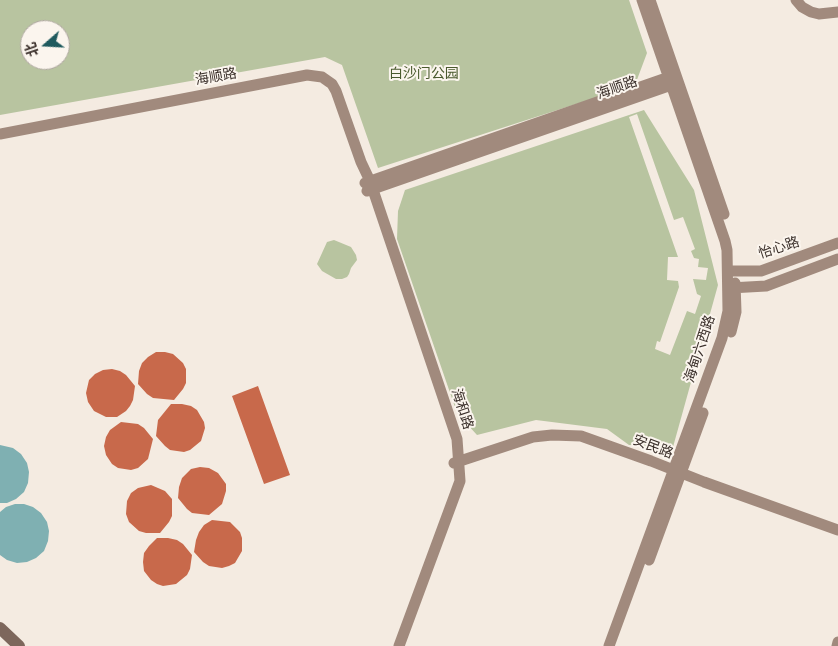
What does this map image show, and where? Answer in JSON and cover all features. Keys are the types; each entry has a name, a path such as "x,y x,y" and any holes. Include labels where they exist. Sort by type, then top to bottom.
{"main road":[{"path":"0,628 19,646"},
{"path":"0,634 13,646"}],"street":[{"name":"海甸六西路","path":"618,646 723,334 732,288 731,271 735,250 642,0"},
{"name":"海甸六西路","path":"650,0 673,80"},
{"path":"796,0 802,7 811,12 819,14 838,12"},
{"path":"801,0 805,4 820,10 838,8"},
{"name":"海顺路","path":"0,136 297,77 318,76 329,80 334,87 368,186 673,80"},
{"name":"海和路","path":"368,186 457,439 456,480 396,646"},
{"name":"怡心路","path":"731,271 761,270 838,243"},
{"path":"732,288 766,286 838,259"},
{"name":"安民路","path":"456,465 533,437 573,435 651,460 677,474 838,532"},
{"name":"海和路","path":"400,646 460,481 456,465"},
{"name":"海甸六西路","path":"609,646 677,474"}],"green space":[{"name":"白沙门公园","path":"0,0 629,0 647,53 635,85 378,168 342,65 325,57 0,115"},
{"path":"644,110 694,190 718,285 673,447 629,445 607,429 536,420 477,435 457,413 397,239 398,211 405,190","holes":["637,114 674,220 683,217 695,249 691,251 694,258 699,259 698,267 708,268 706,280 693,279 697,294 701,296 695,314 687,311 670,355 655,349 657,341 660,342 679,287 678,281 667,280 668,257 678,257 629,117"]},
{"path":"334,240 351,247 356,255 357,260 349,274 342,279 336,279 322,271 317,264 327,242"}],"water":[{"path":"0,445 13,448 21,454 27,463 29,472 28,483 24,492 16,499 7,503 0,503"},
{"path":"15,504 33,507 41,513 47,522 49,531 44,551 36,558 27,562 17,563 7,560 0,555 0,512 6,507"}],"building":[{"path":"156,352 173,354 183,363 186,369 186,383 174,400 153,398 138,384 142,363"},
{"path":"112,369 126,375 135,386 133,400 126,411 117,417 106,417 94,411 88,402 86,393 89,380 95,374 103,370"},
{"path":"258,386 290,475 264,484 232,396"},
{"path":"171,404 191,406 197,410 204,422 205,428 201,441 190,450 184,452 170,450 156,436 158,420"},
{"path":"121,422 138,424 153,439 148,459 138,468 131,470 118,468 112,464 106,455 104,446 106,437 110,430"},
{"path":"209,468 218,473 226,484 222,504 209,515 192,513 178,498 182,478 191,469"},
{"path":"151,485 165,491 172,499 172,516 160,533 139,531 129,522 126,514 127,501 131,493 138,488"},
{"path":"212,520 230,522 240,532 242,551 235,563 229,566 222,568 209,566 194,552 199,532 204,525"},
{"path":"157,538 177,540 192,555 187,575 176,584 163,586 157,584 144,571 144,553"}]}
